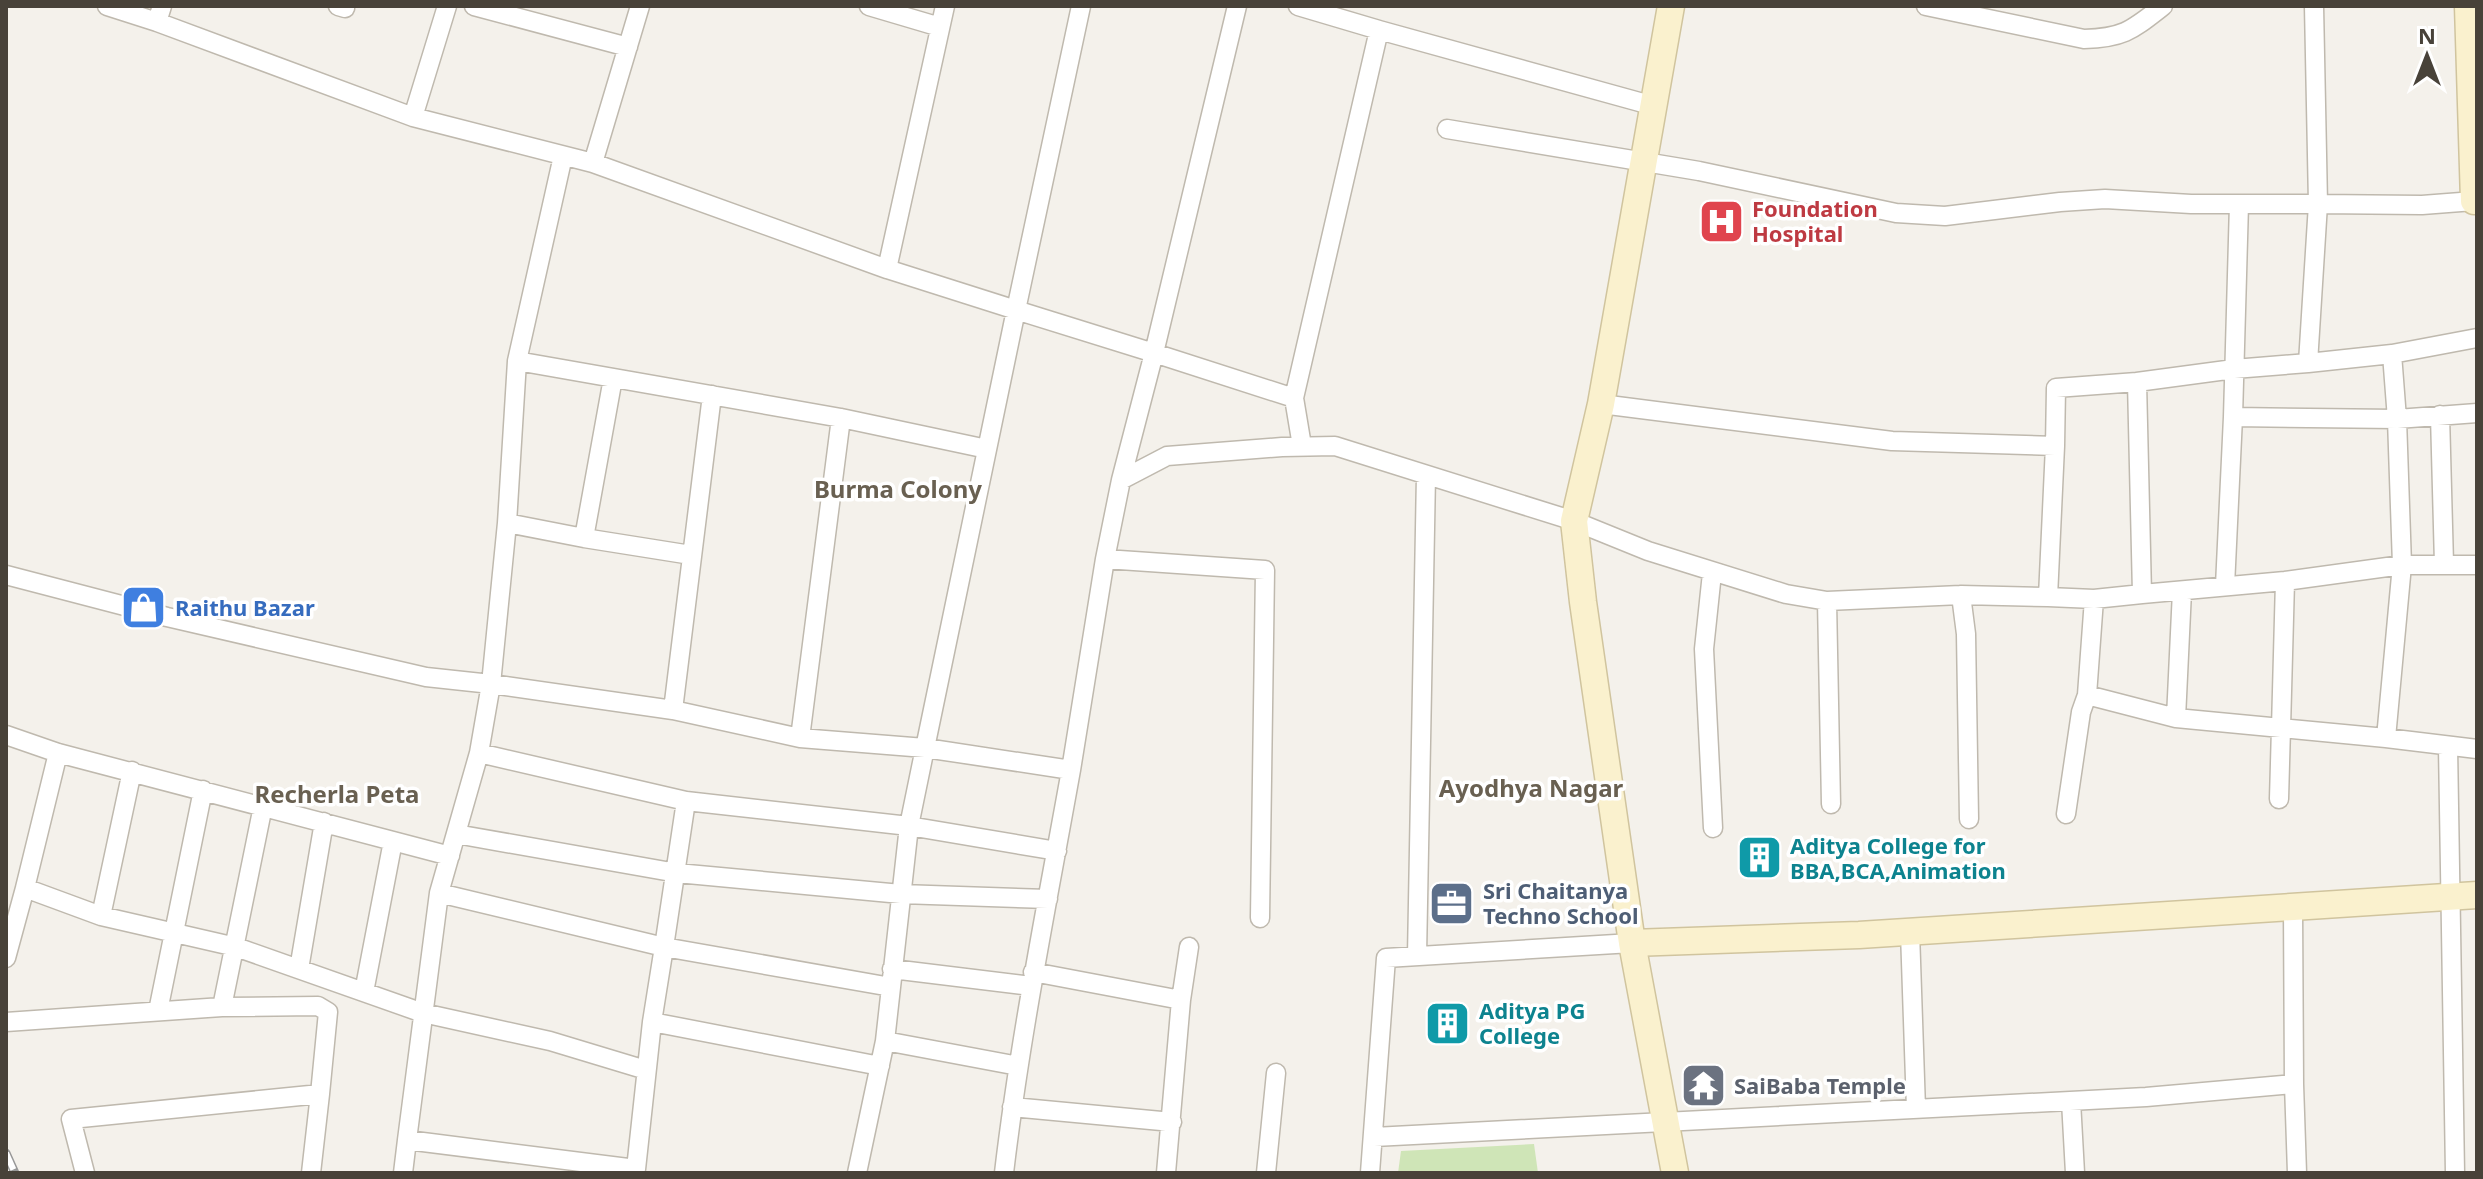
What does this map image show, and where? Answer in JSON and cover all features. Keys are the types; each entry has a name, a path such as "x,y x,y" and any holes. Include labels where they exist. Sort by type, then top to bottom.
{"street":[{"path":"107,6 160,14 413,117 593,163 887,269 1294,398"},
{"path":"413,117 447,6"},
{"path":"474,6 628,47"},
{"path":"593,163 640,6"},
{"path":"869,6 940,27"},
{"path":"887,269 945,6"},
{"path":"857,1173 885,1041 909,826 1081,6"},
{"path":"1004,1173 1032,979 1057,851 1105,559 1121,480 1237,6"},
{"path":"1298,6 1654,106"},
{"path":"1671,6 1601,404 1574,521 1632,943 1675,1173"},
{"path":"1926,6 2084,39 2110,38 2133,30 2163,6"},
{"path":"2308,363 2318,204 2314,6"},
{"path":"1447,129 1643,161 1896,213 1945,216 2105,199 2239,204 2422,205 2476,201 2468,6"},
{"path":"1302,446 1294,398 1379,30"},
{"path":"403,1173 439,893 479,753 491,684 507,523 517,361 563,156"},
{"path":"2225,586 2239,204"},
{"path":"2048,597 2056,388 2392,354 2477,338"},
{"path":"2386,738 2402,565 2392,354"},
{"path":"517,361 841,418 987,449"},
{"path":"584,538 613,378"},
{"path":"2137,382 2142,594"},
{"path":"673,710 712,395"},
{"path":"1601,404 1892,441 2055,446"},
{"path":"2233,417 2397,419 2477,413"},
{"path":"2440,415 2444,564"},
{"path":"800,738 841,418"},
{"path":"1121,480 1167,456 1335,446 1574,521 1712,573 1786,594 1827,601 1961,595 2094,599 2285,581 2402,565 2477,565"},
{"path":"1417,956 1426,475"},
{"path":"507,523 691,555"},
{"path":"1105,559 1265,570 1260,918"},
{"path":"1712,573 1704,649 1713,828"},
{"path":"6,575 167,617 426,677 673,710 800,738 925,748 1071,770"},
{"path":"2279,799 2285,581"},
{"path":"2176,718 2182,591"},
{"path":"1961,595 1968,681 1969,819"},
{"path":"2066,814 2081,712 2087,695 2094,599"},
{"path":"1827,601 1831,804"},
{"path":"2087,695 2176,718 2477,749"},
{"path":"6,735 58,753 450,856"},
{"path":"2448,746 2464,896 2455,1173"},
{"path":"6,958 58,753"},
{"path":"479,753 686,801 909,826 1057,851"},
{"path":"101,916 132,771"},
{"path":"158,1011 203,790"},
{"path":"636,1171 652,1022 686,801"},
{"path":"222,1007 263,806"},
{"path":"299,969 324,822"},
{"path":"456,834 677,873 901,894 1048,899"},
{"path":"364,992 393,841"},
{"path":"25,888 101,916 236,947 423,1013 550,1041 646,1070"},
{"path":"439,893 664,947 891,978 1032,979 1181,1000"},
{"path":"1370,1173 1386,958 1632,943 1910,932 2464,896"},
{"path":"2293,908 2297,1173"},
{"path":"1910,932 1916,1109"},
{"path":"1166,1173 1181,1000 1189,947"},
{"path":"6,1022 222,1007 318,1006 328,1012 311,1173"},
{"path":"652,1022 880,1066"},
{"path":"885,1041 1018,1066"},
{"path":"1266,1173 1276,1073"},
{"path":"1374,1137 2071,1101 2294,1084"},
{"path":"85,1173 71,1119 320,1094"},
{"path":"2071,1101 2075,1173"},
{"path":"1012,1107 1172,1122"},
{"path":"407,1140 564,1167 656,1173"}],"green space":[{"path":"1534,1144 1538,1173 1398,1173 1401,1151"}],"railway":[{"path":"6,1153 15,1173"}],"place":[{"name":"Foundation Hospital","path":"1721,221"},
{"name":"Raithu Bazar","path":"144,607"},
{"name":"Aditya College for BBA,BCA,Animation","path":"1759,858"},
{"name":"Sri Chaitanya Techno School","path":"1452,903"},
{"name":"Aditya PG College","path":"1448,1023"},
{"name":"SaiBaba Temple","path":"1703,1085"}],"district":[{"name":"Burma Colony","path":"898,488"},
{"name":"Ayodhya Nagar","path":"1531,787"},
{"name":"Recherla Peta","path":"337,793"}]}
